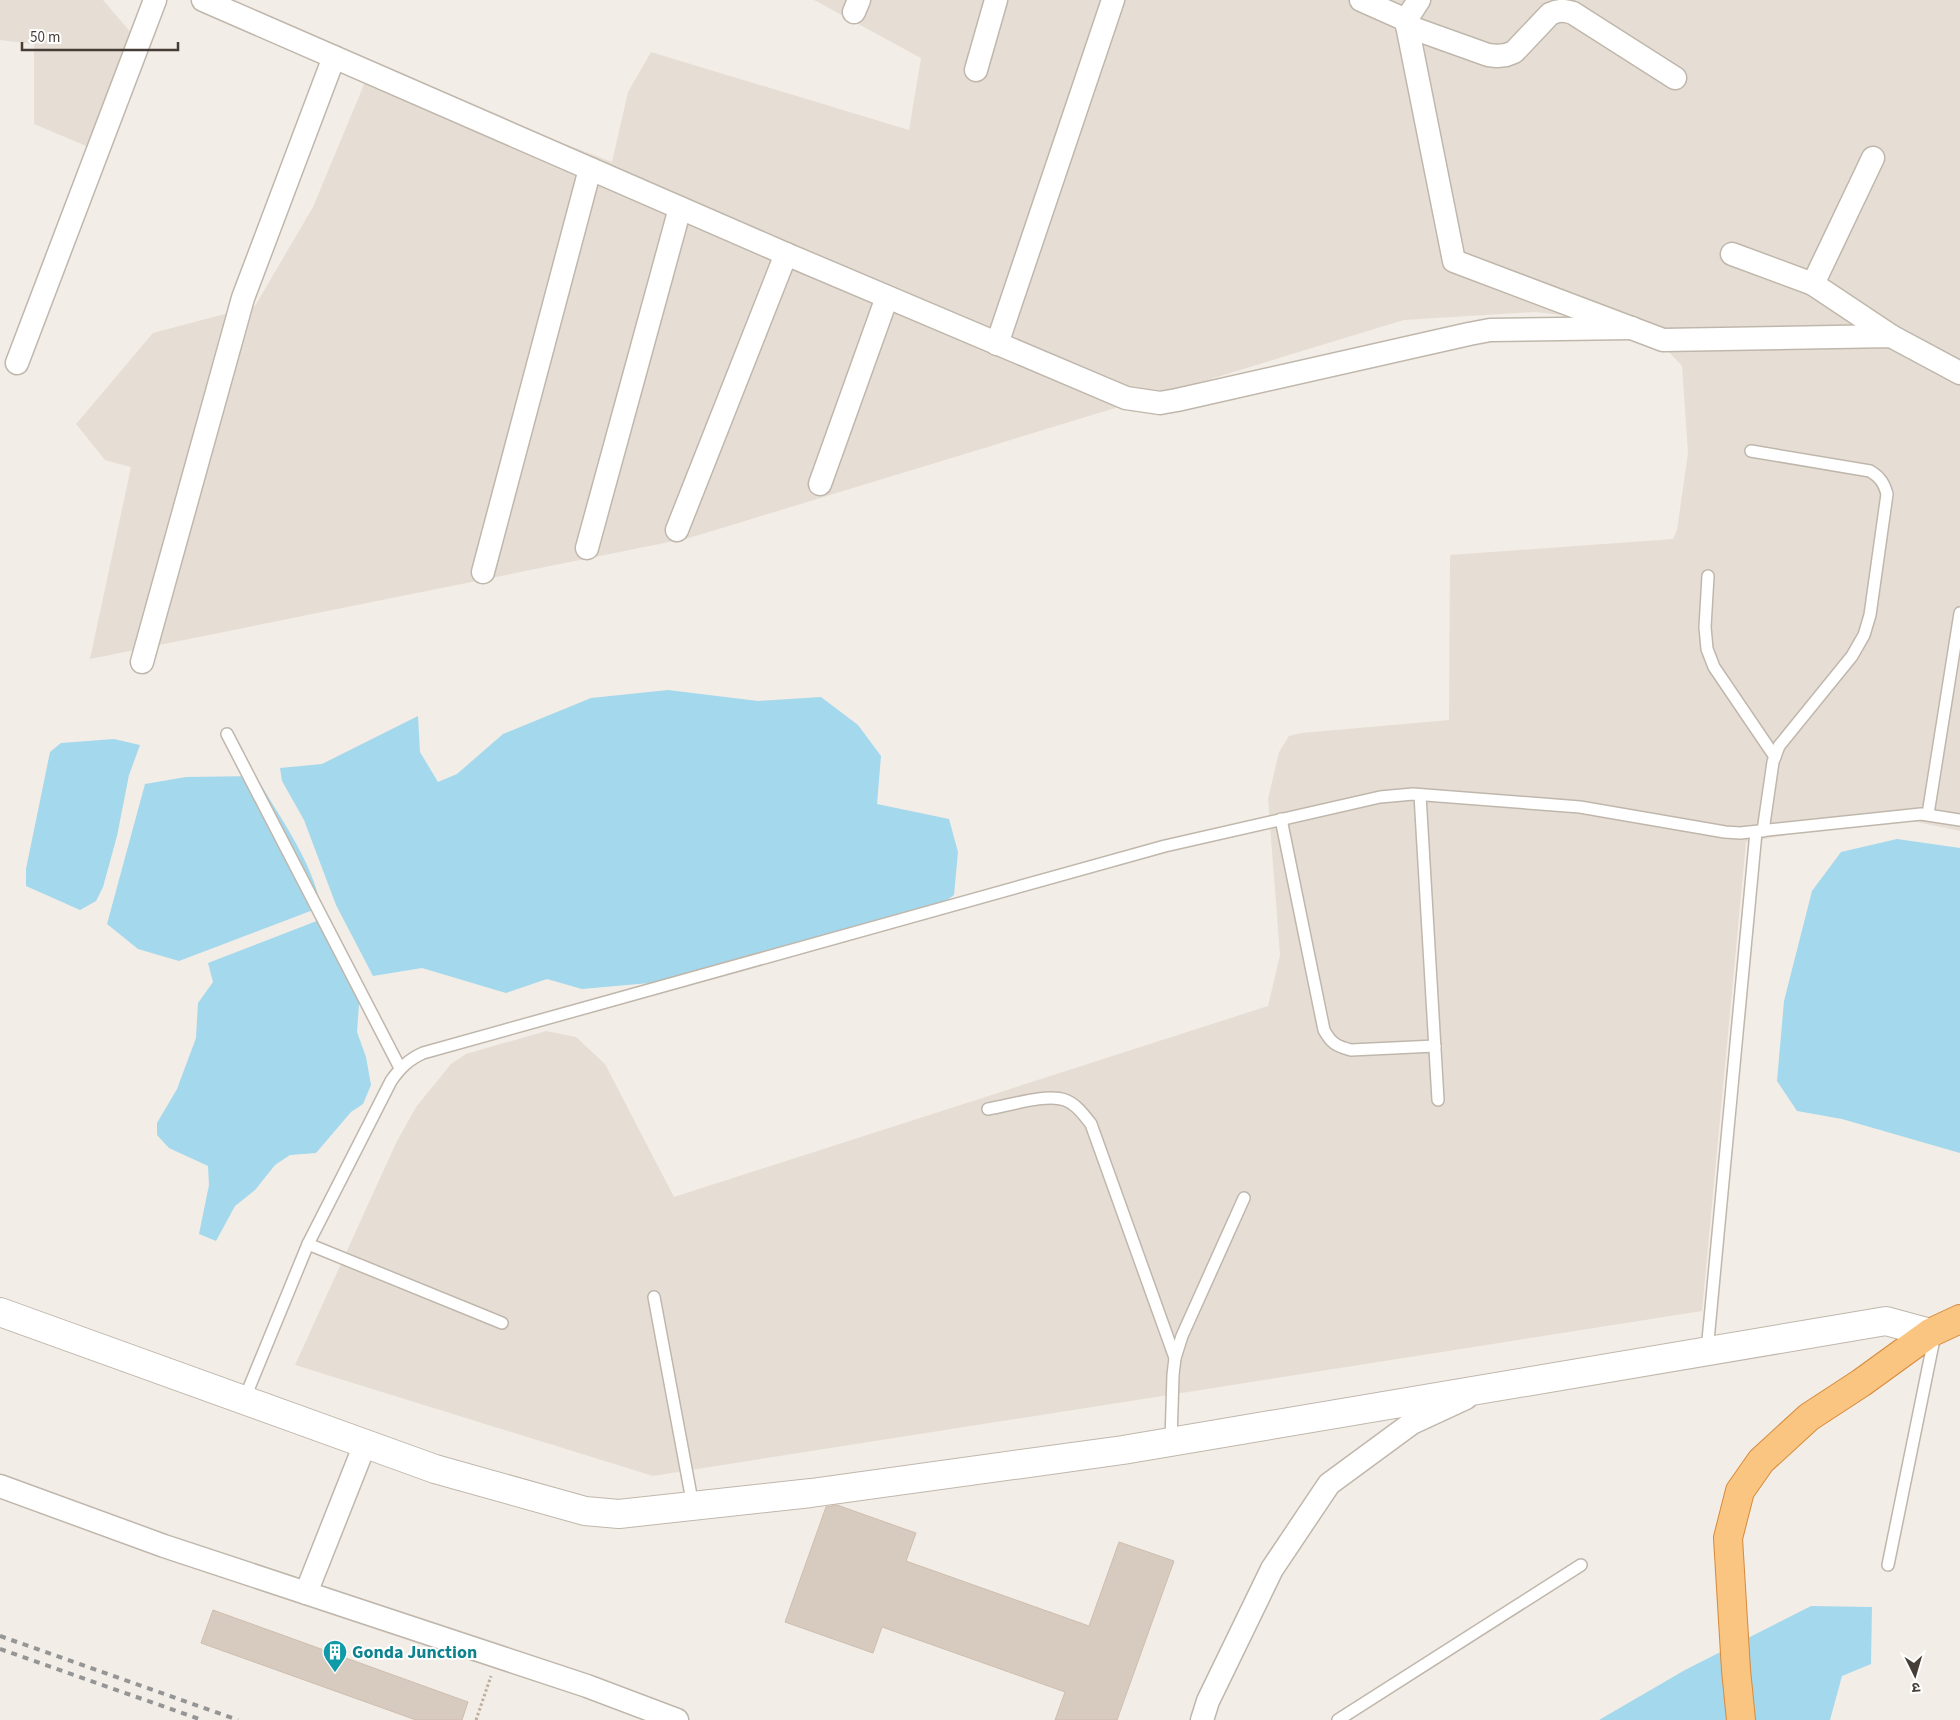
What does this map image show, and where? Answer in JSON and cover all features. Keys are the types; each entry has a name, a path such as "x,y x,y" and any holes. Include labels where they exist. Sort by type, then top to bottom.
{"highway":[{"path":"1741,1720 1728,1538 1740,1491 1761,1461 1809,1417 1942,1328"}],"street":[{"path":"17,363 155,0"},
{"path":"203,0 786,254 1126,398 1160,403 1490,330 1632,328"},
{"path":"976,70 996,0"},
{"path":"998,344 1113,0"},
{"path":"1361,0 1407,23 1488,55 1506,55 1514,52 1550,14 1557,10 1565,10 1573,13 1675,78"},
{"path":"1419,0 1407,23 1454,262 1663,340 1891,336"},
{"path":"142,662 243,298 334,57"},
{"path":"1813,284 1873,158"},
{"path":"483,572 590,169"},
{"path":"587,548 680,208"},
{"path":"677,530 786,254"},
{"path":"1732,254 1813,284 1891,336 1960,373"},
{"path":"820,484 887,297"},
{"path":"0,1312 435,1469 585,1511 619,1514 820,1491 1123,1450 1886,1321 1942,1328"},
{"path":"1202,1720 1208,1701 1272,1569 1329,1484 1412,1423 1490,1387"},
{"path":"306,1593 365,1444"},
{"path":"0,1486 164,1546 587,1686 677,1720"}],"lane":[{"path":"1708,1351 1760,832 1775,757 1779,746 1852,656 1864,635 1870,615 1887,494 1879,476 1870,471 1751,450"},
{"path":"1708,576 1705,627 1707,649 1714,667 1775,757"},
{"path":"1928,814 1958,648 1960,613"},
{"path":"227,734 400,1068"},
{"path":"244,1400 308,1244 391,1081 400,1068 410,1059 423,1053 1165,846 1397,794 1580,807 1725,832 1760,832 1928,814 1960,820"},
{"path":"1420,795 1438,1100"},
{"path":"1281,819 1324,1030 1329,1039 1337,1046 1351,1050 1435,1046"},
{"path":"988,1109 1046,1098 1065,1100 1080,1110 1091,1124 1175,1358"},
{"path":"1171,1441 1172,1375 1175,1358 1182,1336 1244,1198"},
{"path":"308,1244 502,1323"},
{"path":"654,1297 693,1506"},
{"path":"1888,1565 1942,1328"},
{"path":"1338,1720 1581,1565"}],"path":[{"path":"476,1720 498,1657"}],"shaded area":[{"path":"0,0 103,0 144,48 105,154 34,124 34,44 0,40"},
{"path":"814,0 1960,0 1960,831 1893,817 1746,842 1702,1311 653,1476 295,1365 396,1143 416,1107 451,1064 466,1054 546,1031 576,1037 605,1064 674,1197 1268,1006 1280,955 1268,799 1279,752 1289,736 1301,733 1449,720 1450,555 1673,539 1677,530 1688,453 1682,366 1651,333 1614,321 1535,312 1404,320 689,538 90,659 131,467 105,460 76,424 153,333 255,306 313,207 370,70 612,162 628,92 651,52 909,130 921,58"}],"water":[{"path":"668,690 758,701 821,697 858,725 881,756 877,804 949,819 958,852 954,895 928,914 781,951 726,962 661,982 582,989 547,979 506,993 422,968 373,976 336,905 304,820 282,781 280,768 322,764 418,716 420,752 438,782 457,774 503,734 591,698"},
{"path":"114,739 140,745 129,775 117,836 103,887 96,901 80,910 26,886 26,869 50,752 61,743"},
{"path":"256,776 303,856 317,890 321,907 179,961 138,949 107,924 145,784 186,777"},
{"path":"1897,839 1960,848 1960,1153 1842,1119 1797,1111 1777,1081 1784,1001 1812,891 1841,852"},
{"path":"327,917 339,945 362,982 363,993 359,1004 357,1032 366,1057 371,1085 363,1104 351,1112 316,1153 290,1155 275,1165 255,1190 235,1206 216,1241 199,1234 209,1185 208,1166 169,1148 157,1135 157,1123 177,1089 196,1038 198,1003 213,982 208,963"},
{"path":"1811,1606 1872,1607 1871,1664 1842,1676 1830,1720 1599,1720 1685,1670"}],"building":[{"path":"837,1505 916,1533 906,1561 1089,1626 1119,1542 1174,1561 1117,1720 1055,1720 1065,1692 882,1627 873,1653 785,1622 826,1507"},
{"name":"Gonda Junction","path":"213,1610 468,1702 462,1720 416,1720 201,1643"}],"railway":[{"path":"0,1636 238,1720"},
{"path":"0,1649 202,1720"}],"place":[{"name":"Gonda Junction","path":"335,1673"}]}
